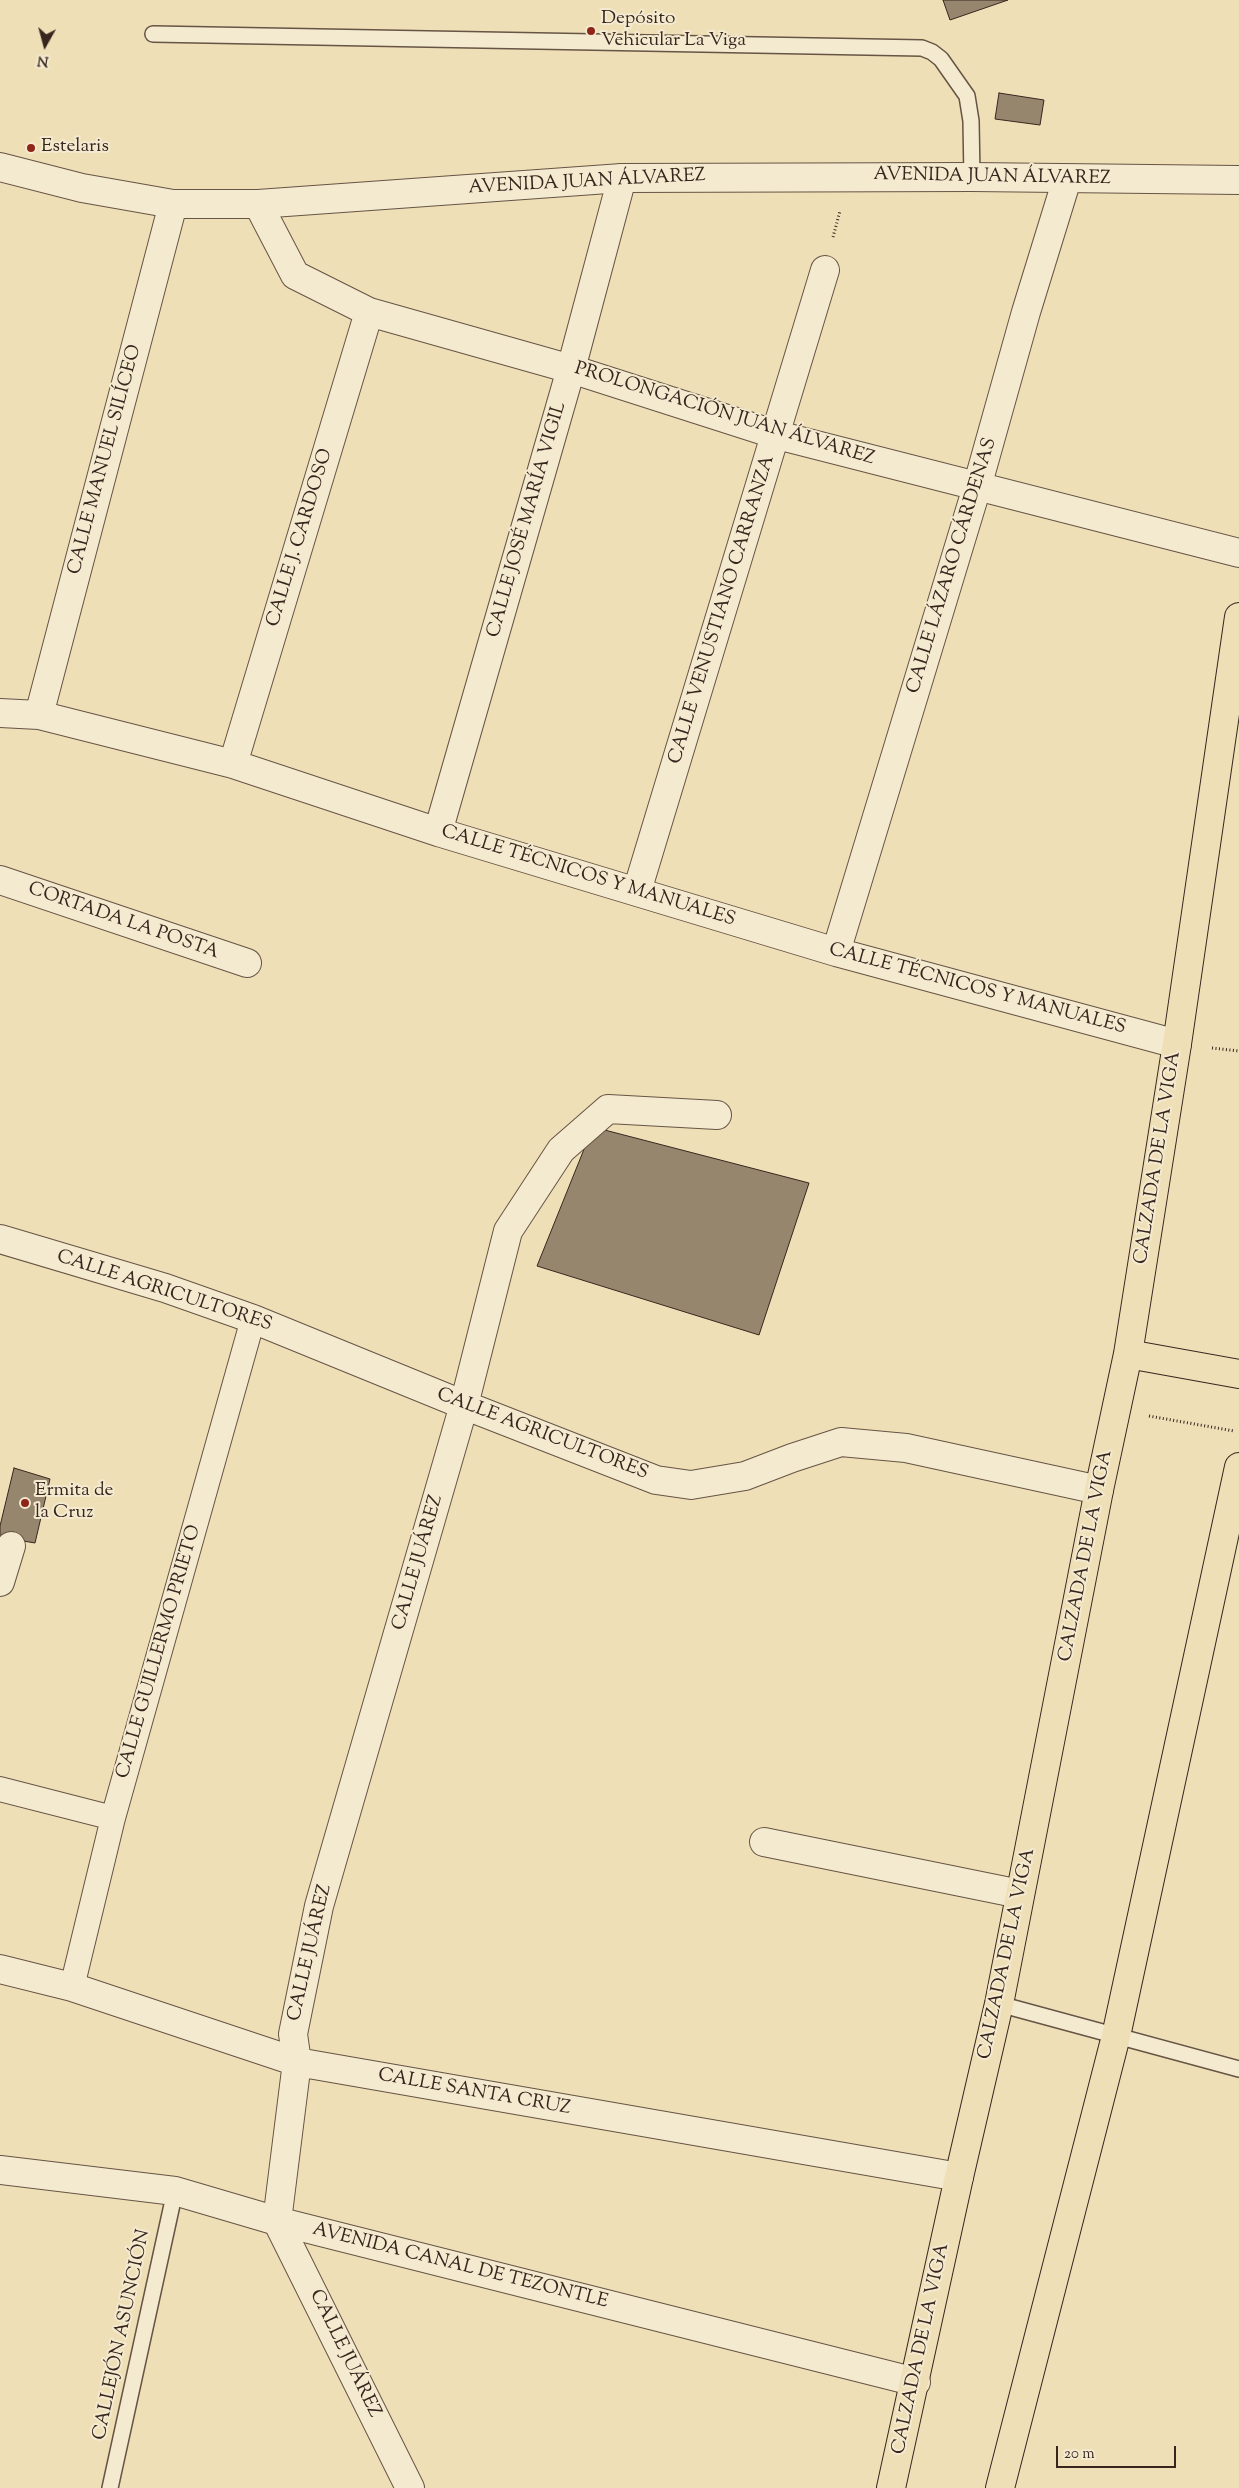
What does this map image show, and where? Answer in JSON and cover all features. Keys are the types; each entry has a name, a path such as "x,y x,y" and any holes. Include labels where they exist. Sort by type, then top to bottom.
{"main road":[{"name":"CALZADA DE LA VIGA","path":"892,2488 959,2177 999,2004 1099,1490 1128,1354 1177,1044 1239,617"},
{"path":"1128,1354 1239,1374"},
{"path":"1000,2488 1116,2036 1239,1467"}],"street":[{"name":"AVENIDA JUAN ÁLVAREZ","path":"0,167 82,188 172,204 258,204 622,178 972,177 1239,180"},
{"name":"CALLE JOSÉ MARÍA VIGIL","path":"438,832 571,369 622,178"},
{"name":"CALLE LÁZARO CÁRDENAS","path":"836,952 977,488 1026,312 1067,179"},
{"name":"CALLE MANUEL SILÍCEO","path":"39,716 172,204"},
{"name":"PROLONGACIÓN JUAN ÁLVAREZ","path":"258,204 295,275 369,312 571,369 776,435 977,488 1239,553"},
{"name":"CALLE VENUSTIANO CARRANZA","path":"637,891 825,270"},
{"name":"CALLE J. CARDOSO","path":"233,764 369,312"},
{"name":"CALLE TÉCNICOS Y MANUALES","path":"0,712 39,716 233,764 438,832 836,952 1177,1044"},
{"name":"CORTADA LA POSTA","path":"0,880 247,963"},
{"name":"CALLE JUÁREZ","path":"410,2488 277,2221 297,2062 293,2034 319,1906 464,1405 508,1231 561,1150 608,1109 717,1115"},
{"name":"CALLE AGRICULTORES","path":"0,1239 165,1288 253,1319 464,1405 656,1480 692,1485 745,1476 842,1442 906,1448 1099,1490"},
{"name":"CALLE GUILLERMO PRIETO","path":"72,1987 114,1818 253,1319"},
{"path":"0,1582 11,1546"},
{"path":"0,1789 114,1818"},
{"path":"764,1842 1020,1894"},
{"name":"CALLE SANTA CRUZ","path":"0,1969 72,1987 297,2062 959,2177"},
{"name":"AVENIDA CANAL DE TEZONTLE","path":"0,2170 175,2192 277,2221 916,2382"}],"lane":[{"path":"153,34 922,48 942,59 967,96 971,121 972,177"},
{"path":"999,2004 1239,2069"},
{"name":"CALLEJÓN ASUNCIÓN","path":"110,2488 175,2192"}],"path":[{"path":"825,270 849,177"},
{"path":"1116,1410 1239,1432"}],"building":[{"path":"943,0 1008,0 950,20"},
{"path":"999,93 1044,100 1040,125 995,119"},
{"path":"593,1127 809,1183 759,1335 537,1266"},
{"name":"Ermita de la Cruz","path":"14,1468 50,1479 35,1543 0,1537 0,1526"}],"place":[{"name":"Depósito Vehicular La Viga","path":"591,31"},
{"name":"Estelaris","path":"31,148"},
{"name":"Ermita de la Cruz","path":"25,1503"}]}
